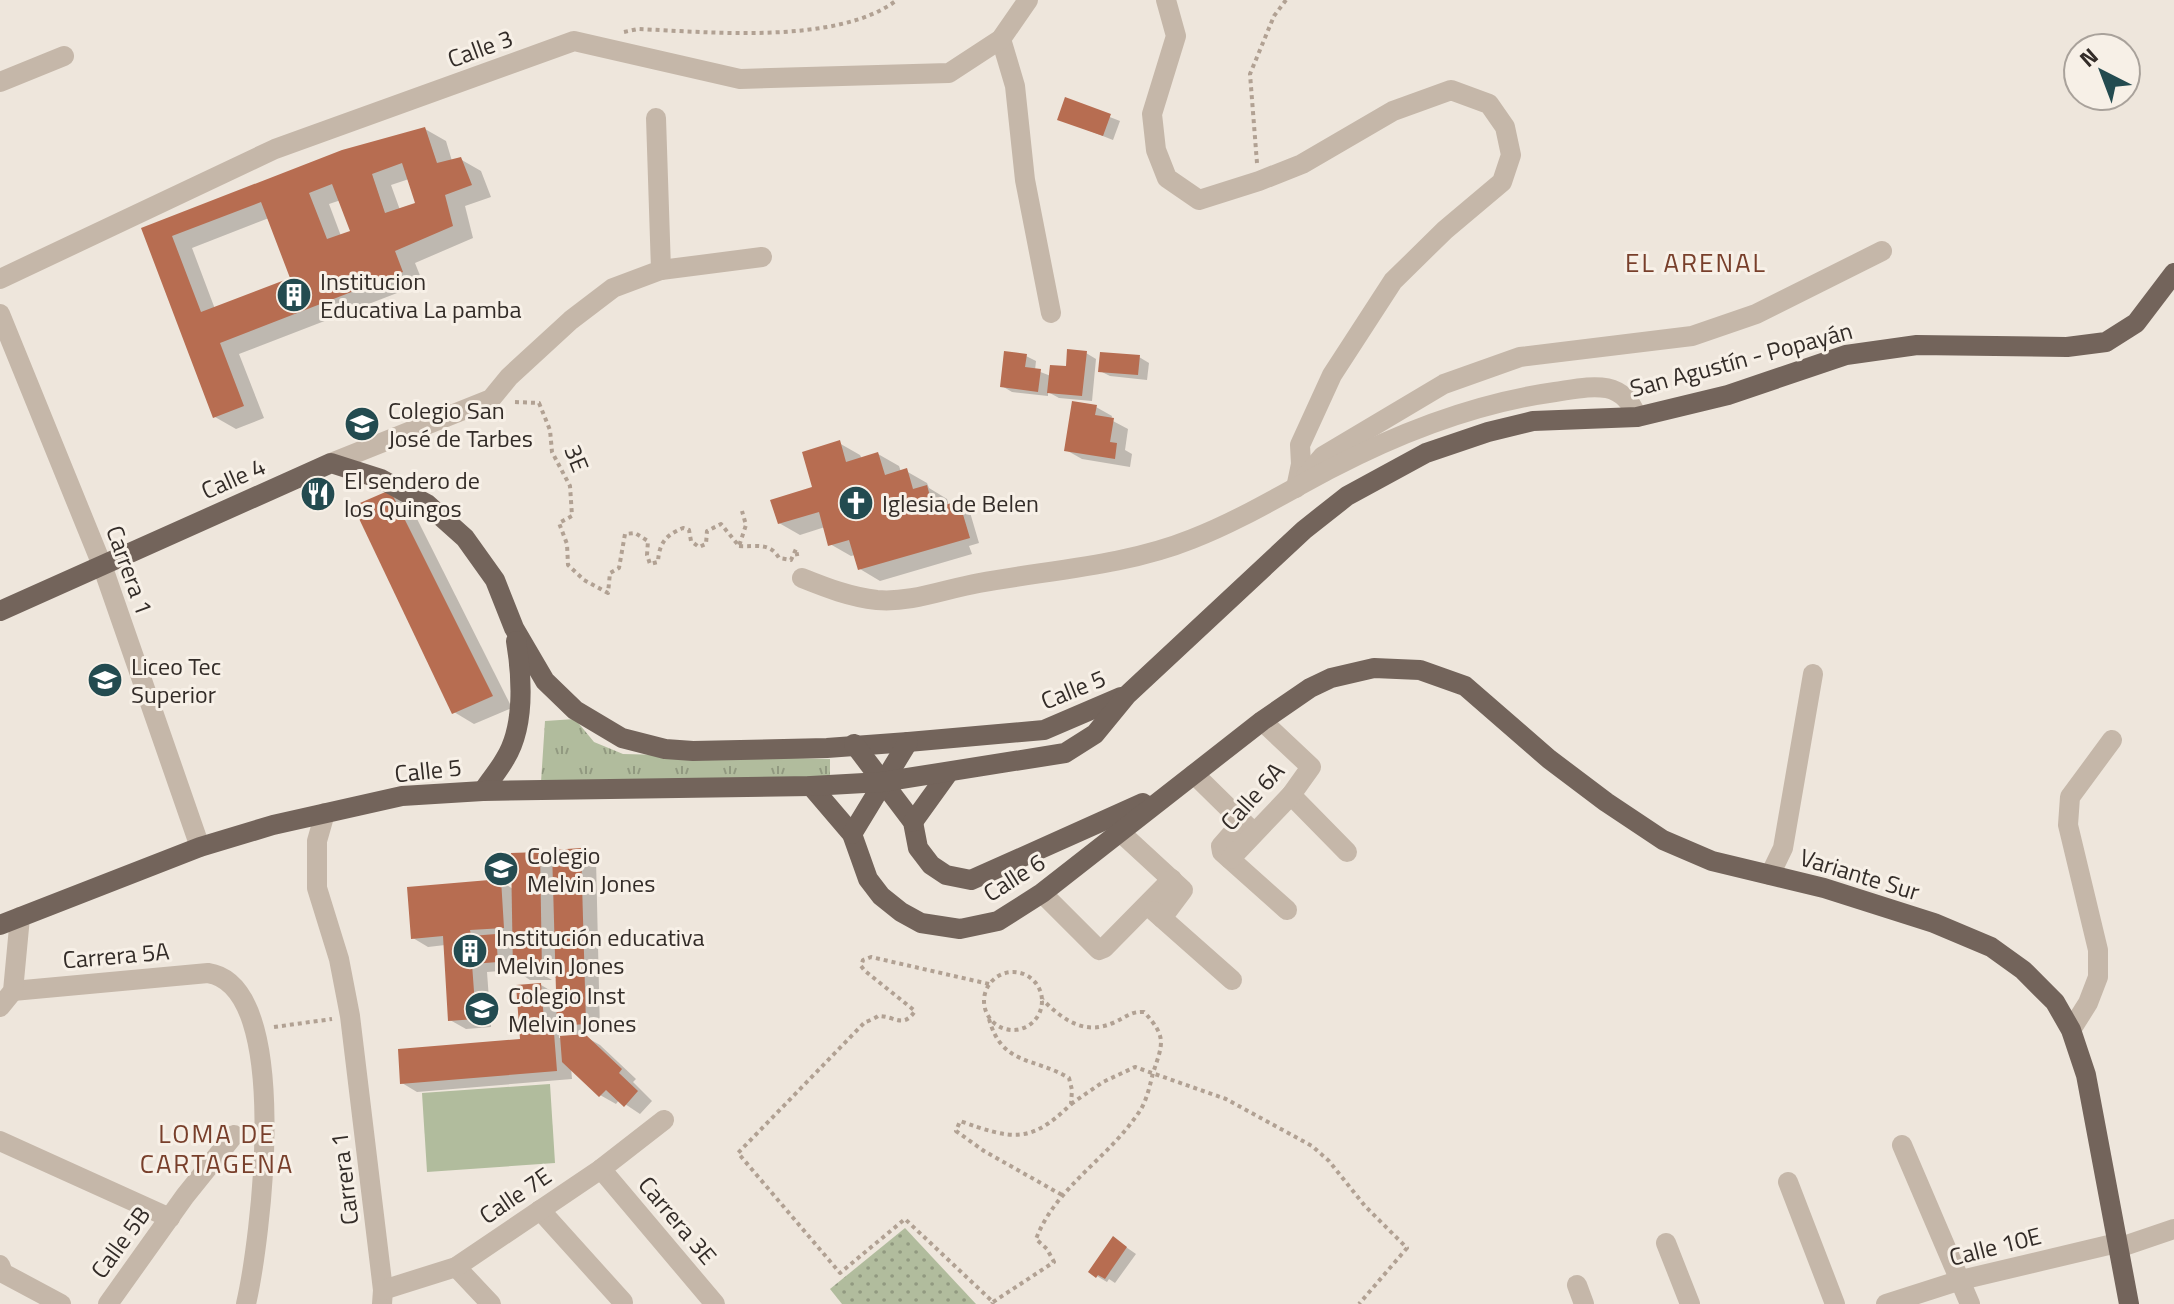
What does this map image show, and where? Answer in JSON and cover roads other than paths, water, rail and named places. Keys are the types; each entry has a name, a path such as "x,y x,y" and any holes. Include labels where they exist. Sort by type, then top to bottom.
{"main road":[{"name":"San Agustín - Popayán","path":"882,782 1065,753 1095,734 1127,695 1304,530 1360,489 1426,453 1533,421 1637,417 1728,395 1846,355 1917,345 2067,347 2106,342 2136,323 2174,273"},
{"name":"Calle 4","path":"0,611 331,463"},
{"path":"331,463 381,479 427,504 465,538 495,580 514,628 521,671 519,715 507,757 483,791"},
{"name":"Calle 5","path":"514,628 545,681 575,710 622,738 665,749 827,748 1044,730 1127,695"},
{"name":"Calle 6","path":"811,786 852,834 868,879 881,896 921,923 960,929 998,921 1042,893 1262,721 1310,688 1331,678 1374,668"},
{"name":"Variante Sur","path":"1374,668 1420,670 1465,686 1549,759 1663,840 1712,861 1824,888 1934,923 1991,947 2023,970 2055,1002 2071,1030 2086,1075 2129,1304"},
{"path":"852,834 908,742"},
{"name":"Calle 6","path":"854,744 913,822 918,848 931,865 946,875 971,880 1176,788"},
{"path":"913,822 949,772"},
{"name":"Calle 5","path":"0,925 200,847 273,825 402,796 483,791 882,782"}],"street":[{"path":"1028,0 1001,39 1015,86 1025,180 1051,313"},
{"path":"1166,0 1176,36 1152,114 1156,150 1167,178 1199,200 1302,164 1393,111 1451,90 1489,104 1505,127 1511,155 1502,182 1445,230 1393,281 1332,375 1300,445 1301,464 1296,488"},
{"name":"Calle 3","path":"0,279 275,149 574,41 740,79 949,73 1001,39"},
{"path":"0,82 64,56"},
{"path":"656,118 661,270 762,257"},
{"path":"1296,488 1323,456 1444,384 1520,357 1692,336 1756,314 1882,251"},
{"name":"Calle 4","path":"331,463 491,399 509,377 613,288 661,270"},
{"name":"Carrera 1","path":"0,314 102,565 200,847"},
{"path":"802,578 838,593 879,600 912,598 976,583 1146,554 1192,540 1333,467 1457,414 1522,397 1588,387 1613,388 1626,397 1637,417"},
{"path":"1770,875 1783,848 1813,674"},
{"name":"Calle 6A","path":"1262,721 1311,767 1291,795 1248,828 1225,854 1287,910"},
{"path":"2071,1030 2088,1003 2098,977 2098,950 2068,825 2070,797 2112,740"},
{"path":"1194,774 1248,828"},
{"path":"1291,795 1347,852"},
{"name":"Carrera 1","path":"325,813 317,841 317,888 339,959 350,1016 383,1297"},
{"path":"1042,893 1099,950 1155,912 1178,885 1120,832"},
{"path":"1155,912 1232,980"},
{"path":"7,999 20,917"},
{"name":"Carrera 5A","path":"7,999 208,973 223,975 238,988 255,1029 266,1110 255,1262 246,1304"},
{"name":"Calle 7E","path":"383,1297 456,1267 601,1169 664,1120"},
{"name":"Calle 5B","path":"108,1304 234,1135"},
{"path":"0,1141 170,1218"},
{"path":"1902,1145 1970,1304"},
{"name":"Carrera 3E","path":"601,1169 715,1304"},
{"path":"1788,1182 1835,1304"},
{"path":"540,1210 623,1302"},
{"name":"Calle 10E","path":"1886,1304 1961,1280 2118,1246 2174,1229"},
{"path":"1666,1243 1690,1304"},
{"path":"456,1267 491,1304"},
{"path":"1,1270 61,1304"}],"place":[{"name":"Institucion Educativa La pamba","path":"294,295"},
{"name":"Colegio San José de Tarbes","path":"362,424"},
{"name":"El sendero de los Quingos","path":"318,494"},
{"name":"Iglesia de Belen","path":"856,503"},
{"name":"Liceo Tec Superior","path":"105,680"},
{"name":"Colegio Melvin Jones","path":"501,869"},
{"name":"Institución educativa Melvin Jones","path":"470,951"},
{"name":"Colegio Inst Melvin Jones","path":"482,1009"}],"district":[{"name":"EL ARENAL","path":"1696,262"},
{"name":"LOMA DE CARTAGENA","path":"217,1148"}]}
